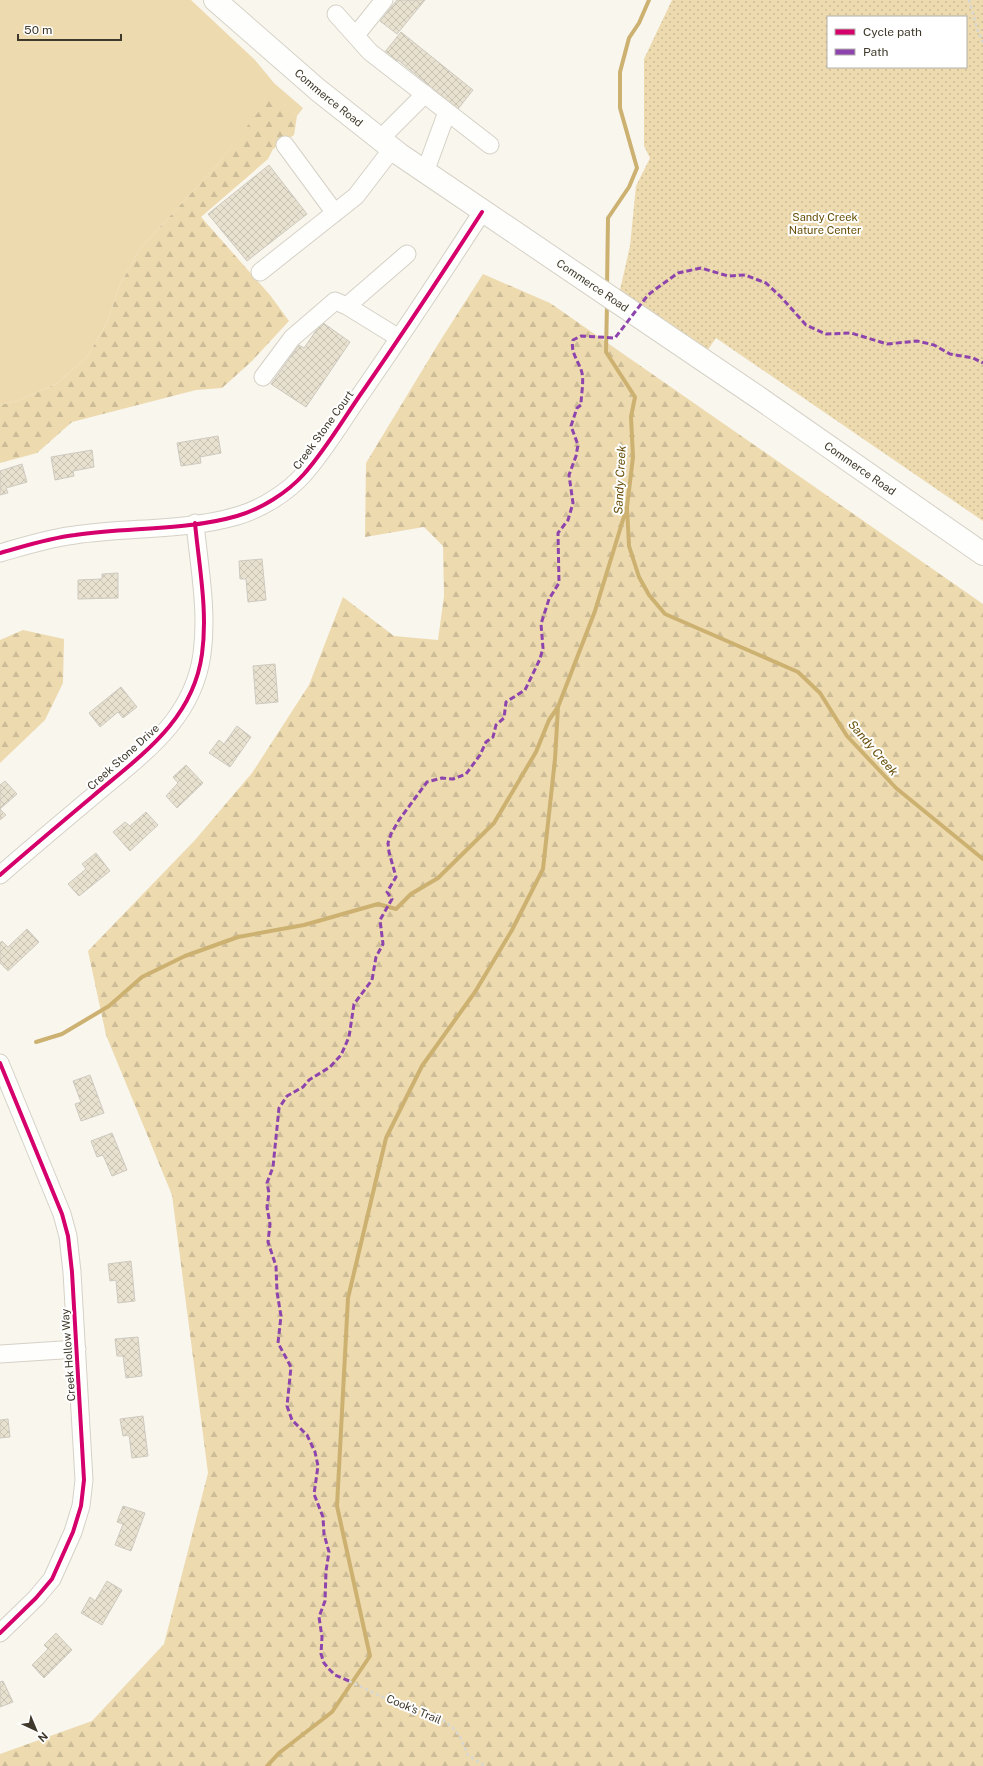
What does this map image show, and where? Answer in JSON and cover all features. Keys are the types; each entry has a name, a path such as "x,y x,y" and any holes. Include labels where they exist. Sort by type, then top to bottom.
{"highway":[{"name":"Commerce Road","path":"215,0 318,90 386,144 482,212 730,379 983,554"}],"street":[{"path":"356,35 384,0"},
{"path":"336,14 370,52 490,145"},
{"path":"260,272 356,196 386,144 425,94"},
{"path":"425,172 447,112"},
{"path":"285,145 335,212"},
{"name":"Creek Stone Court","path":"0,553 75,534 195,524 238,516 265,505 286,490 303,474 321,451 400,338 482,212"},
{"path":"347,306 407,254"},
{"path":"263,377 292,338 335,301 347,306 400,338"},
{"name":"Creek Stone Drive","path":"0,875 156,743 181,712 197,678 202,654 203,602 195,524"},
{"name":"Creek Hollow Way","path":"0,1063 62,1214 68,1236 77,1349 84,1480 81,1506 73,1532 52,1579 36,1598 0,1632"},
{"path":"0,1354 77,1349"}],"path":[{"path":"969,0 983,43"}],"green space":[{"path":"0,0 191,0 255,60 274,83 303,108 297,116 273,94 217,165 139,250 120,285 107,323 87,357 56,384 18,401 0,405"},
{"name":"Sandy Creek Nature Center","path":"672,0 983,0 983,521 716,338 707,351 620,290 630,246 636,186 650,158 644,146 644,59"},
{"path":"273,93 297,116 294,135 273,149 268,159 201,217 270,295 289,321 252,361 222,388 196,390 72,422 37,453 0,463 0,405 18,401 56,384 87,357 107,323 120,285 139,250 217,165"},
{"path":"483,274 550,303 983,604 983,1766 0,1766 0,1754 92,1721 164,1644 208,1473 172,1195 106,1035 88,951 195,840 252,773 309,685 343,597 394,636 438,640 444,596 443,546 424,527 365,537 366,463 440,341"},
{"path":"23,630 64,639 63,683 45,720 0,763 0,640"}],"building":[{"path":"397,0 425,0 397,34 380,21"},
{"path":"401,32 473,90 458,109 398,60 396,63 384,53"},
{"path":"269,165 307,214 247,261 208,214"},
{"path":"322,322 350,342 306,407 271,384 299,345 304,348"},
{"path":"218,436 221,453 200,457 201,463 181,466 177,443"},
{"path":"92,450 94,467 73,471 74,476 55,480 51,457"},
{"path":"22,464 27,482 6,488 8,493 0,495 0,471"},
{"path":"262,559 266,600 248,602 246,579 240,579 239,561"},
{"path":"118,573 118,598 78,599 78,580 102,579 102,574"},
{"path":"275,664 278,702 256,704 253,666"},
{"path":"121,687 137,707 123,718 118,712 100,727 89,713"},
{"path":"237,726 251,737 230,767 209,753 219,740 224,744"},
{"path":"186,765 203,783 177,808 166,796 178,783 173,777"},
{"path":"5,781 17,794 0,809 0,785"},
{"path":"0,809 6,815 0,820"},
{"path":"146,812 158,825 130,851 113,832 125,822 130,826"},
{"path":"96,853 110,871 79,896 68,884 86,869 82,864"},
{"path":"27,929 39,942 8,971 0,963 0,943 2,941 8,947"},
{"path":"90,1075 104,1113 81,1121 75,1104 81,1102 73,1081"},
{"path":"112,1133 127,1170 112,1176 103,1155 97,1157 91,1141"},
{"path":"131,1261 135,1301 118,1303 116,1280 110,1281 108,1264"},
{"path":"138,1337 142,1376 126,1378 123,1356 117,1356 115,1339"},
{"path":"143,1416 148,1456 132,1458 129,1435 123,1436 120,1419"},
{"path":"8,1419 10,1437 0,1438 0,1420"},
{"path":"123,1506 145,1513 131,1551 115,1545 123,1524 117,1522"},
{"path":"107,1581 122,1590 102,1625 81,1613 90,1597 95,1601"},
{"path":"56,1633 72,1650 44,1678 32,1665 48,1649 44,1645"},
{"path":"3,1681 13,1702 0,1707 0,1682"}],"waterway":[{"name":"Sandy Creek","path":"607,287 608,218 629,187 637,168 620,108 620,72 629,38 639,23 649,0"},
{"name":"Sandy Creek","path":"607,304 606,352 635,397 631,417 633,457 627,507 629,546 639,577 649,595 665,614 798,672 820,693 847,736 896,788 983,859"},
{"path":"36,1042 62,1034 109,1006 142,977 185,956 238,937 304,925 378,904 396,909 411,894 438,878 494,823 536,752 549,720 558,707 595,611 626,510"},
{"path":"267,1766 279,1753 332,1712 370,1656 337,1506 348,1298 386,1138 422,1066 475,992 512,930 543,869 555,759 558,707"}],"marked path":[{"path":"349,1681 335,1675 324,1663 321,1654 322,1637 319,1617 325,1601 326,1571 329,1552 324,1534 323,1517 314,1494 318,1466 315,1452 307,1435 292,1420 287,1406 291,1367 278,1343 281,1316 277,1292 276,1266 268,1242 270,1224 267,1207 269,1193 267,1183 273,1167 279,1108 287,1096 303,1087 309,1080 330,1067 341,1055 349,1037 354,1004 372,980 376,957 383,944 380,920 392,899 387,892 396,877 388,843 399,820 427,782 442,778 453,779 466,774 480,755 486,742 493,737 496,725 504,718 506,702 525,690 540,659 543,648 541,624 549,599 559,583 558,533 568,520 573,503 569,475 576,456 578,445 571,426 577,408 581,405 583,381 581,369 572,345 573,340 581,336 615,338 648,295 678,273 701,268 728,276 745,275 766,283 781,297 806,325 826,334 851,333 887,344 917,341 934,345 950,354 973,358 983,363"}],"cycle path":[{"path":"0,553 37,542 65,536 217,521 246,513 264,505 282,494 304,474 328,443 482,212"},
{"path":"0,875 146,751 176,718 188,699 197,678 204,638 202,588 195,523"},
{"path":"0,1063 62,1214 68,1236 72,1272 84,1480 81,1506 73,1532 52,1579 36,1598 0,1633"}]}
